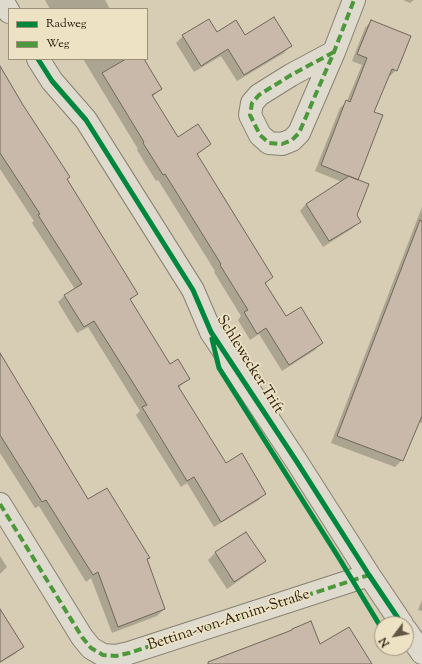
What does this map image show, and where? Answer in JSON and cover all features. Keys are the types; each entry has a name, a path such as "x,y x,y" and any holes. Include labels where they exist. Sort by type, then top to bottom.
{"street":[{"path":"2,0 8,10"},
{"path":"334,52 354,0"},
{"name":"Schlewecker Trift","path":"39,60 52,81 86,120 193,290 211,332 397,616"},
{"name":"Bettina-von-Arnim-Straße","path":"0,504 82,636 91,648 103,655 116,656 129,653 369,575"},
{"path":"414,642 422,653"}],"building":[{"path":"274,17 292,46 244,75 228,49 201,66 182,35 209,19 217,32 236,20 245,35"},
{"path":"371,20 411,36 397,71 392,69 374,112 383,115 358,180 321,165 346,100 350,102 367,58 357,54"},
{"path":"124,60 145,60 162,89 152,95 178,137 198,124 211,144 197,154 273,277 265,283 286,316 301,307 323,343 289,365 266,328 257,334 244,312 248,310 220,265 221,264 165,174 163,175 143,143 144,142 102,73"},
{"path":"0,66 23,105 70,177 67,179 138,294 130,299 170,364 178,359 190,379 178,386 226,463 242,453 266,494 221,522 194,477 187,481 142,407 147,405 94,321 84,327 64,295 82,284 38,215 40,214 0,153"},
{"path":"349,176 369,184 357,215 361,222 329,241 306,204"},
{"path":"420,220 422,221 422,416 403,461 337,436"},
{"path":"0,353 88,499 107,488 150,558 147,559 165,609 118,627 98,572 93,575 46,500 42,502 0,435"},
{"path":"246,532 266,561 234,582 215,552"},
{"path":"0,609 24,647 0,662"},
{"path":"311,621 320,644 349,627 372,664 208,664 208,662 292,630"}],"marked path":[{"path":"334,52 291,75 259,95 252,103 250,115 260,135 269,143 282,144 292,140 299,133 334,52 354,0"},
{"path":"0,504 82,637 91,648 103,655 116,656 129,653 369,575"}],"cycle path":[{"path":"39,60 52,81 86,120 193,290 211,332 397,616"},
{"path":"212,339 219,368 374,616"}]}
